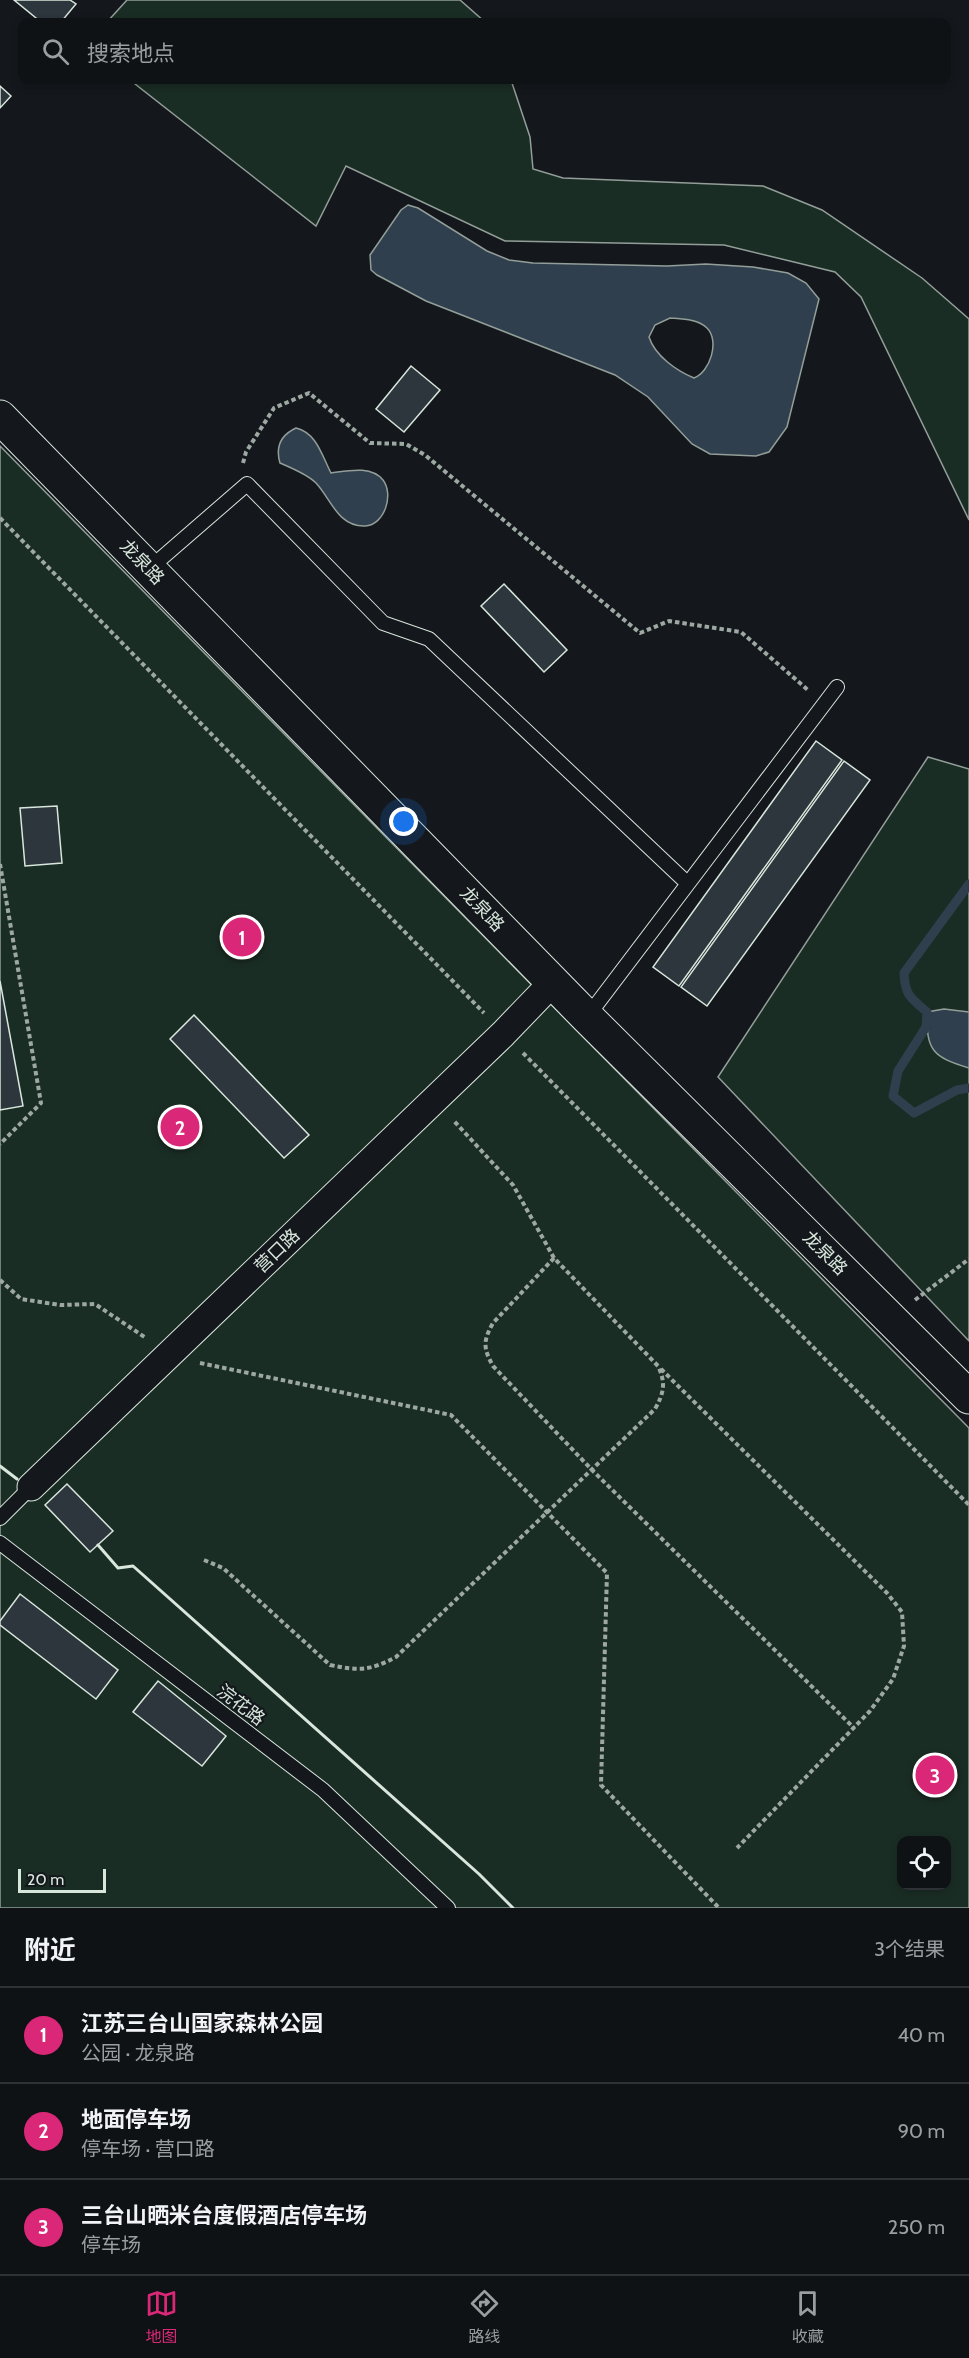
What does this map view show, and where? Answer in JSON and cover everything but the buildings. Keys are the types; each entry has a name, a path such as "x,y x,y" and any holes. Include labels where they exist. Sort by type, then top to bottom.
{"street":[{"name":"龙泉路","path":"0,417 587,1017 969,1397"},
{"name":"营口路","path":"31,1487 435,1100 553,982"}],"lane":[{"path":"149,569 247,484 383,623 429,639 686,882"},
{"path":"587,1017 837,687"},
{"name":"营口路","path":"0,1518 31,1487"},
{"name":"浣花路","path":"0,1543 323,1790 448,1908"}],"path":[{"path":"247,484 242,466 246,452 274,408 309,393 370,442 406,444 425,455 640,633 669,621 741,632 824,704"},
{"path":"0,864 41,1103 0,1144"},
{"path":"0,900 6,898"},
{"path":"435,1100 513,1185 555,1258 658,1366 887,1593 902,1612 904,1646 893,1679 870,1711 737,1848"},
{"path":"0,1138 7,1137"},
{"path":"555,1258 493,1323 486,1336 485,1352 493,1366 592,1470 854,1728"},
{"path":"890,1318 969,1258"},
{"path":"0,1280 21,1299 60,1305 95,1304 135,1329 167,1357 451,1415 607,1572 601,1785 719,1908"},
{"path":"204,1560 223,1568 330,1665 352,1670 373,1669 396,1657 655,1409 663,1395 664,1380 658,1366"}],"green space":[{"path":"127,0 460,0 480,18 111,18"},
{"path":"135,84 512,84 530,137 533,169 563,178 763,186 822,210 922,278 969,319 969,520 861,297 835,272 724,245 505,241 346,166 316,226"},
{"path":"0,446 969,1428 969,1908 0,1908"},
{"path":"928,757 969,769 969,1341 718,1077"}],"water":[{"path":"408,205 418,208 487,251 509,260 533,263 667,266 706,264 753,267 788,273 806,283 819,299 787,427 769,452 756,456 710,454 692,444 648,397 615,375 426,301 377,275 371,270 370,255 401,210","holes":["670,318 699,323 711,334 713,348 709,363 700,375 694,378 667,362 656,350 649,337 655,325"]},
{"path":"296,428 314,440 331,473 351,470 365,471 378,475 383,480 388,493 386,508 378,520 365,526 348,522 336,511 316,483 280,463 278,451 280,442 286,434"},
{"path":"944,1009 969,1012 969,1068 940,1056 930,1044 927,1012"}],"waterway":[{"path":"969,884 904,973 909,996 927,1012 926,1027 898,1071 893,1096 914,1113 957,1090 969,1088"}],"wall":[{"path":"0,1466 17,1479"},
{"path":"98,1545 118,1568 133,1566 479,1874 513,1908"}],"place":[{"name":"江苏三台山国家森林公园","path":"242,937"},
{"name":"地面停车场","path":"180,1127"},
{"name":"三台山晒米台度假酒店停车场","path":"935,1775"}]}
